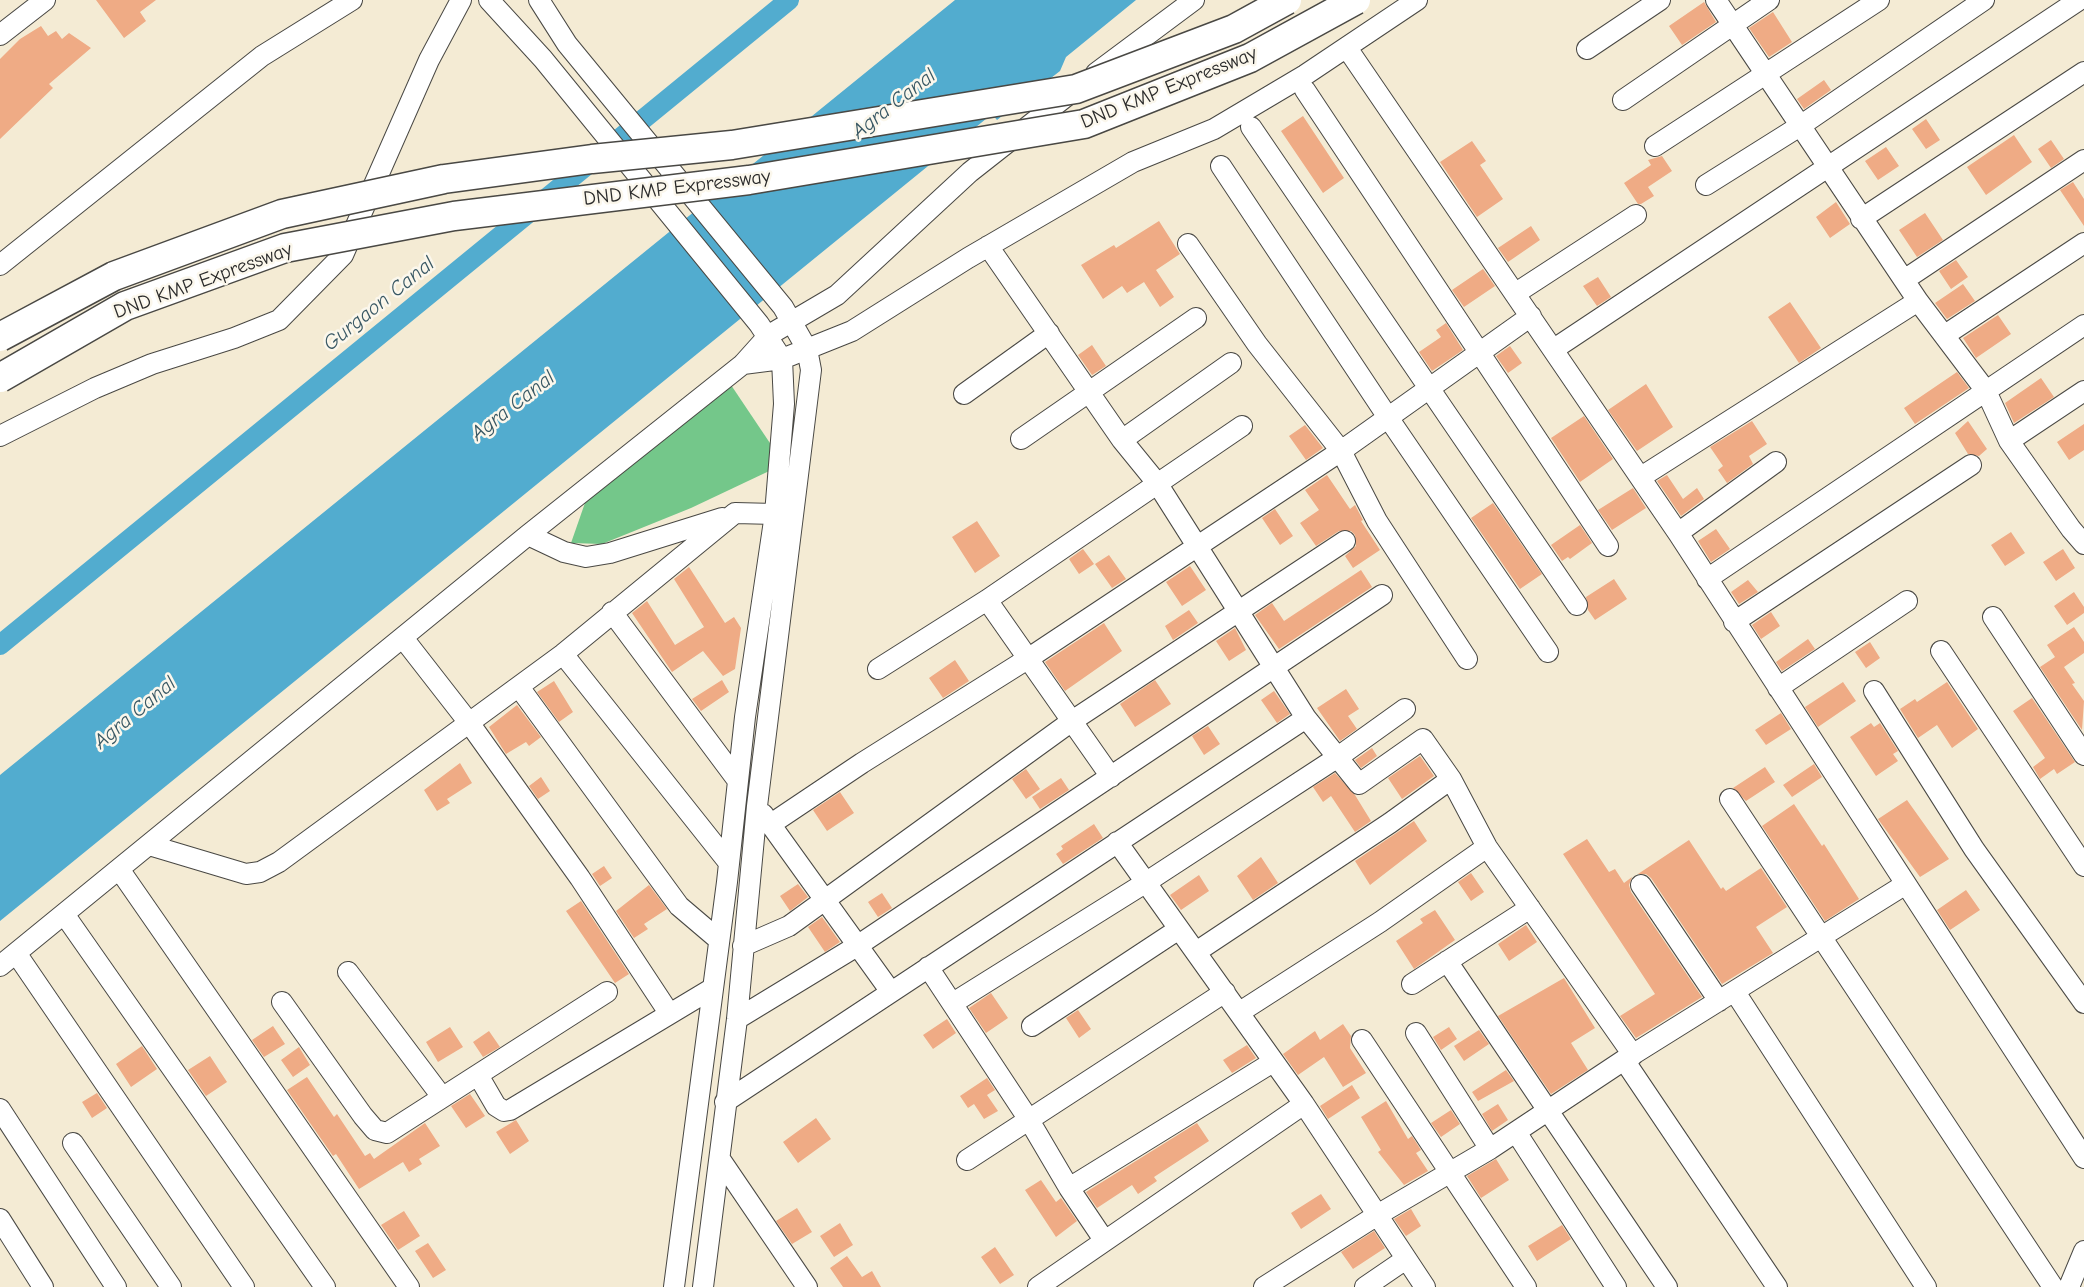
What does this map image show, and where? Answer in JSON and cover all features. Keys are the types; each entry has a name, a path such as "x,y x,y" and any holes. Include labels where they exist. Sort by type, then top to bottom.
{"highway":[{"name":"DND KMP Expressway","path":"0,337 114,276 282,214 444,179 592,159 732,145 1076,89 1234,28 1287,0"},
{"name":"DND KMP Expressway","path":"0,378 125,306 285,248 453,216 749,180 1084,124 1250,58 1356,0"}],"street":[{"path":"0,34 45,0"},
{"path":"0,264 262,56 352,0"},
{"path":"0,436 95,388 152,364 234,338 279,320 343,255 429,60 461,0"},
{"path":"489,0 543,58 764,329 782,359 784,404 775,514 672,1286"},
{"path":"539,0 567,44 787,314 807,349 811,370 757,806 737,1019 703,1287"},
{"path":"0,966 528,535 742,364 764,329 787,314 837,295 970,172 1194,0"},
{"path":"742,364 782,359 870,321 988,246 1133,162 1214,129 1347,48 1417,0"},
{"path":"1587,50 1660,0"},
{"path":"1716,0 1764,75 1918,302 1986,391 2010,441 2071,530 2084,544"},
{"path":"1623,100 1769,0"},
{"path":"1655,146 1879,0"},
{"path":"1706,185 1800,126 1984,0"},
{"path":"1554,349 2079,0"},
{"path":"1347,48 1641,477 2084,1158"},
{"path":"1861,219 2084,72"},
{"path":"1305,90 1608,546"},
{"path":"1251,127 1577,605"},
{"path":"1904,280 2084,160"},
{"path":"1221,166 1387,416 1548,652"},
{"path":"1516,293 1636,215"},
{"path":"1945,335 2084,243"},
{"path":"1188,244 1257,344 1341,451 1377,521 1467,659"},
{"path":"988,246 1122,440 1157,483 1198,544 1306,718 1359,783 1423,740 1451,779 1487,847 1530,908 1777,1287"},
{"path":"1641,477 1918,302"},
{"path":"771,824 1029,658 1341,451 1387,416 1531,316"},
{"path":"1021,440 1196,318"},
{"path":"1707,579 2084,325"},
{"path":"964,394 1049,333"},
{"path":"1122,440 1231,363"},
{"path":"2010,441 2084,391"},
{"path":"878,669 987,600 1242,426"},
{"path":"1678,533 1776,462"},
{"path":"1734,622 1971,465"},
{"path":"528,535 564,552 586,557 610,554 735,513 775,514"},
{"path":"149,844 246,874 260,872 279,862 563,654 735,513"},
{"path":"743,946 780,932 1072,721 1345,541"},
{"path":"737,1019 857,946 1111,777 1272,666 1382,595"},
{"path":"987,600 1111,777"},
{"path":"1778,688 1907,601"},
{"path":"612,612 738,781"},
{"path":"1993,617 2084,755"},
{"path":"402,638 470,724 580,878 669,1013"},
{"path":"1941,651 2084,866"},
{"path":"563,654 729,863"},
{"path":"519,687 679,906 719,940"},
{"path":"1874,692 1974,849 2084,1003"},
{"path":"953,1003 1145,883 1338,757 1405,709"},
{"path":"725,1102 1306,718"},
{"path":"1196,952 1390,823 1451,779"},
{"path":"1730,800 2053,1287"},
{"path":"757,806 826,898 857,946 891,992"},
{"path":"1117,842 1304,1104 1379,1214 1425,1287"},
{"path":"1240,1012 1380,922 1487,847"},
{"path":"119,869 409,1287"},
{"path":"1264,1287 1379,1214 1490,1149 1628,1057 1906,884"},
{"path":"1641,885 1727,996 1926,1287"},
{"path":"1412,984 1530,908"},
{"path":"64,914 325,1287"},
{"path":"1032,1026 1179,929"},
{"path":"16,953 244,1287"},
{"path":"1448,961 1667,1287"},
{"path":"928,968 1029,1120 1104,1240"},
{"path":"348,972 442,1097"},
{"path":"478,1075 496,1106 504,1111 510,1110 712,988"},
{"path":"282,1002 363,1116 380,1133 392,1131 607,992"},
{"path":"967,1160 1225,992"},
{"path":"1416,1033 1490,1149"},
{"path":"1362,1040 1526,1287"},
{"path":"1070,1188 1273,1062"},
{"path":"1038,1287 1304,1104"},
{"path":"0,1109 116,1287"},
{"path":"1516,1132 1616,1287"},
{"path":"74,1143 171,1287"},
{"path":"720,1159 807,1287"},
{"path":"0,1219 43,1287"},
{"path":"1365,1287 1406,1258"},
{"path":"2069,1287 2083,1259"}],"green space":[{"path":"729,382 784,464 691,508 602,544 571,543 586,500"}],"water":[{"name":"Agra Canal","path":"955,0 1136,0 1066,57 1060,71 997,120 992,114 0,921 0,775"}],"building":[{"path":"96,0 156,0 140,12 146,21 124,38"},
{"path":"1704,2 1716,22 1682,45 1669,26"},
{"path":"1773,12 1792,42 1769,57 1749,28"},
{"path":"41,26 48,36 56,31 62,39 69,33 91,48 49,84 53,88 0,139 0,59 20,39"},
{"path":"1824,80 1831,90 1804,109 1797,99"},
{"path":"1303,116 1344,178 1323,193 1281,131"},
{"path":"1926,119 1940,140 1926,149 1912,129"},
{"path":"2014,135 2032,162 1986,195 1967,167"},
{"path":"2051,140 2064,159 2051,168 2038,149"},
{"path":"1472,141 1486,161 1480,165 1503,199 1477,217 1440,162"},
{"path":"1886,147 1899,166 1878,180 1865,161"},
{"path":"1662,156 1672,171 1648,187 1654,196 1638,204 1624,183 1651,165 1648,160"},
{"path":"2073,182 2084,199 2084,226 2060,190"},
{"path":"1836,202 1850,224 1830,238 1816,217"},
{"path":"1925,213 1943,240 1917,257 1899,230"},
{"path":"1159,221 1180,254 1156,270 1174,297 1160,307 1144,282 1127,293 1122,286 1103,299 1081,265 1114,245 1116,248"},
{"path":"1531,226 1540,240 1508,262 1498,248"},
{"path":"1956,260 1968,277 1951,289 1939,271"},
{"path":"1483,269 1495,286 1464,307 1452,290"},
{"path":"1598,277 1611,297 1597,306 1583,286"},
{"path":"1963,284 1975,301 1947,319 1935,303"},
{"path":"1790,302 1821,348 1799,363 1768,317"},
{"path":"1998,315 2011,334 1976,358 1963,338"},
{"path":"1446,323 1463,350 1432,371 1419,352 1441,337 1436,330"},
{"path":"1092,345 1106,366 1092,375 1078,355"},
{"path":"1510,346 1522,363 1508,373 1496,356"},
{"path":"1957,372 1969,388 1915,424 1904,408"},
{"path":"2041,378 2054,397 2014,423 2005,403"},
{"path":"1646,384 1673,427 1637,451 1608,410"},
{"path":"1584,416 1613,459 1580,482 1551,438"},
{"path":"1752,421 1767,444 1749,456 1753,464 1727,483 1718,470 1723,466 1710,447"},
{"path":"1968,421 1987,449 1979,456 1968,454 1955,433"},
{"path":"2084,424 2084,450 2069,460 2057,442"},
{"path":"1305,425 1323,448 1306,460 1289,436"},
{"path":"1327,475 1350,509 1355,505 1363,520 1361,521 1380,550 1353,568 1345,556 1356,546 1355,535 1351,531 1339,531 1316,546 1300,523 1319,510 1305,490"},
{"path":"1667,475 1683,499 1697,488 1704,499 1681,516 1657,481"},
{"path":"1633,488 1646,508 1612,530 1598,510"},
{"path":"1493,503 1542,574 1520,589 1471,518"},
{"path":"1275,509 1293,536 1280,545 1262,518"},
{"path":"977,521 1000,556 975,573 952,537"},
{"path":"1580,525 1592,543 1570,559 1568,557 1562,561 1551,545"},
{"path":"1716,529 1730,549 1711,562 1698,541"},
{"path":"2011,532 2025,553 2005,566 1991,545"},
{"path":"1083,549 1094,564 1079,574 1069,559"},
{"path":"2063,549 2075,568 2056,581 2043,562"},
{"path":"1109,555 1126,579 1112,588 1095,564"},
{"path":"1190,566 1206,590 1182,606 1166,582"},
{"path":"689,567 725,623 734,617 741,628 735,669 723,676 703,651 672,672 632,613 647,601 675,645 704,627 674,579"},
{"path":"1361,570 1372,587 1279,649 1255,615 1272,603 1284,621"},
{"path":"1614,579 1627,599 1595,620 1588,610 1586,597"},
{"path":"1748,580 1758,592 1739,604 1731,592"},
{"path":"2074,592 2084,607 2084,613 2067,625 2054,606"},
{"path":"1189,610 1198,623 1173,640 1165,626"},
{"path":"1771,612 1780,626 1761,639 1752,625"},
{"path":"1104,623 1122,651 1065,691 1045,662"},
{"path":"2074,627 2084,642 2084,653 2064,667 2084,701 2082,730 2040,667 2055,657 2047,645"},
{"path":"1235,628 1246,650 1229,661 1216,641"},
{"path":"1808,639 1815,649 1782,671 1776,662"},
{"path":"1870,642 1880,658 1866,668 1855,652"},
{"path":"955,660 969,681 943,698 929,678"},
{"path":"722,680 729,692 701,711 692,699"},
{"path":"1155,680 1171,704 1135,727 1120,704"},
{"path":"554,681 573,712 559,722 537,692"},
{"path":"1843,682 1856,701 1818,727 1805,707"},
{"path":"1947,682 1978,729 1952,748 1937,725 1918,738 1900,709 1915,699 1917,702"},
{"path":"1346,689 1359,709 1348,716 1357,729 1340,741 1317,708"},
{"path":"1274,691 1290,714 1277,723 1261,700"},
{"path":"2032,698 2075,762 2057,774 2054,769 2040,779 2033,767 2045,758 2013,711"},
{"path":"517,705 541,737 529,746 526,742 506,754 489,727"},
{"path":"1781,713 1791,729 1766,745 1755,730"},
{"path":"1871,723 1874,727 1880,723 1898,751 1893,754 1898,761 1876,776 1850,737"},
{"path":"1208,726 1220,744 1204,755 1192,736"},
{"path":"1372,748 1377,756 1361,768 1355,760"},
{"path":"1420,756 1434,776 1402,799 1388,778"},
{"path":"460,763 472,783 447,799 450,803 437,811 424,790"},
{"path":"1814,764 1822,777 1792,797 1783,785"},
{"path":"1765,767 1775,782 1746,801 1733,788"},
{"path":"1026,769 1040,789 1026,799 1012,779"},
{"path":"1335,773 1355,795 1371,821 1355,832 1331,796 1323,802 1313,787"},
{"path":"541,777 550,791 538,799 529,786"},
{"path":"1061,778 1069,790 1040,809 1032,797"},
{"path":"840,792 854,813 827,831 813,810"},
{"path":"1907,800 1949,859 1920,877 1878,819"},
{"path":"1794,804 1822,846 1824,844 1859,899 1825,921 1762,826"},
{"path":"1414,821 1427,841 1370,885 1355,861"},
{"path":"1094,824 1103,838 1063,864 1056,854 1063,849 1061,846"},
{"path":"1587,839 1609,872 1615,869 1624,883 1632,877 1629,885 1631,892 1702,997 1636,1038 1620,1016 1655,994 1563,854"},
{"path":"1689,840 1721,889 1723,887 1726,891 1761,868 1787,907 1756,927 1773,953 1722,984 1651,878 1646,874 1638,874"},
{"path":"1261,857 1278,883 1253,900 1237,876"},
{"path":"604,866 612,878 600,886 592,874"},
{"path":"1471,873 1484,892 1471,901 1458,882"},
{"path":"1199,875 1209,891 1181,910 1170,895"},
{"path":"798,884 808,897 790,911 780,896"},
{"path":"649,885 667,909 644,924 648,929 634,938 616,911"},
{"path":"1966,890 1980,910 1950,930 1937,910"},
{"path":"882,893 892,908 878,917 868,902"},
{"path":"581,901 629,974 615,983 566,911"},
{"path":"1435,910 1455,940 1414,969 1396,941 1423,923 1420,919"},
{"path":"822,917 840,942 825,952 808,927"},
{"path":"1526,925 1537,942 1509,961 1498,944"},
{"path":"1564,978 1595,1028 1571,1043 1588,1070 1551,1094 1498,1016"},
{"path":"991,993 1008,1018 986,1033 969,1008"},
{"path":"1078,1010 1091,1029 1079,1038 1066,1018"},
{"path":"947,1019 956,1033 933,1049 923,1035"},
{"path":"1343,1024 1351,1036 1350,1048 1366,1073 1343,1087 1324,1057 1298,1075 1283,1054 1315,1031 1320,1040"},
{"path":"273,1026 285,1044 264,1057 252,1040"},
{"path":"450,1027 463,1047 438,1062 426,1042"},
{"path":"1449,1027 1457,1039 1441,1050 1433,1037"},
{"path":"1479,1030 1489,1044 1464,1061 1454,1046"},
{"path":"489,1031 500,1047 483,1057 473,1042"},
{"path":"1247,1045 1256,1058 1232,1073 1223,1060"},
{"path":"142,1046 157,1069 131,1087 116,1064"},
{"path":"299,1047 310,1065 293,1077 281,1060"},
{"path":"210,1056 227,1082 206,1096 188,1070"},
{"path":"1506,1070 1514,1081 1478,1101 1472,1092"},
{"path":"307,1077 334,1117 337,1114 365,1156 370,1153 374,1159 425,1123 440,1146 419,1159 422,1164 409,1172 403,1162 359,1189 336,1154 333,1156 287,1090"},
{"path":"987,1078 995,1090 987,1095 998,1111 984,1119 974,1104 968,1108 960,1096"},
{"path":"1352,1085 1360,1098 1328,1119 1320,1106"},
{"path":"97,1093 107,1108 92,1118 82,1102"},
{"path":"470,1094 485,1116 466,1128 451,1106"},
{"path":"1386,1101 1408,1139 1412,1136 1421,1150 1416,1153 1428,1171 1404,1185 1378,1152 1381,1150 1361,1117"},
{"path":"1498,1104 1508,1120 1492,1131 1482,1114"},
{"path":"1451,1110 1460,1124 1441,1137 1431,1123"},
{"path":"816,1118 831,1139 798,1163 783,1142"},
{"path":"516,1120 529,1141 510,1154 496,1132"},
{"path":"1197,1123 1209,1141 1154,1177 1157,1181 1138,1194 1132,1185 1097,1208 1086,1192"},
{"path":"1496,1159 1509,1180 1481,1198 1467,1176"},
{"path":"1041,1180 1056,1202 1061,1198 1077,1221 1056,1237 1025,1190"},
{"path":"1321,1194 1331,1209 1301,1229 1291,1213"},
{"path":"797,1208 812,1232 792,1244 776,1221"},
{"path":"1411,1209 1421,1226 1406,1236 1394,1219"},
{"path":"404,1211 420,1236 398,1250 381,1225"},
{"path":"840,1223 853,1245 834,1257 820,1236"},
{"path":"1562,1225 1571,1239 1537,1261 1528,1246"},
{"path":"1374,1231 1385,1248 1353,1269 1341,1252"},
{"path":"428,1243 446,1270 433,1278 415,1251"},
{"path":"995,1247 1014,1275 1000,1284 981,1257"},
{"path":"847,1256 862,1277 872,1271 881,1287 843,1287 830,1268"}],"waterway":[{"name":"Gurgaon Canal","path":"0,645 789,0"}]}
